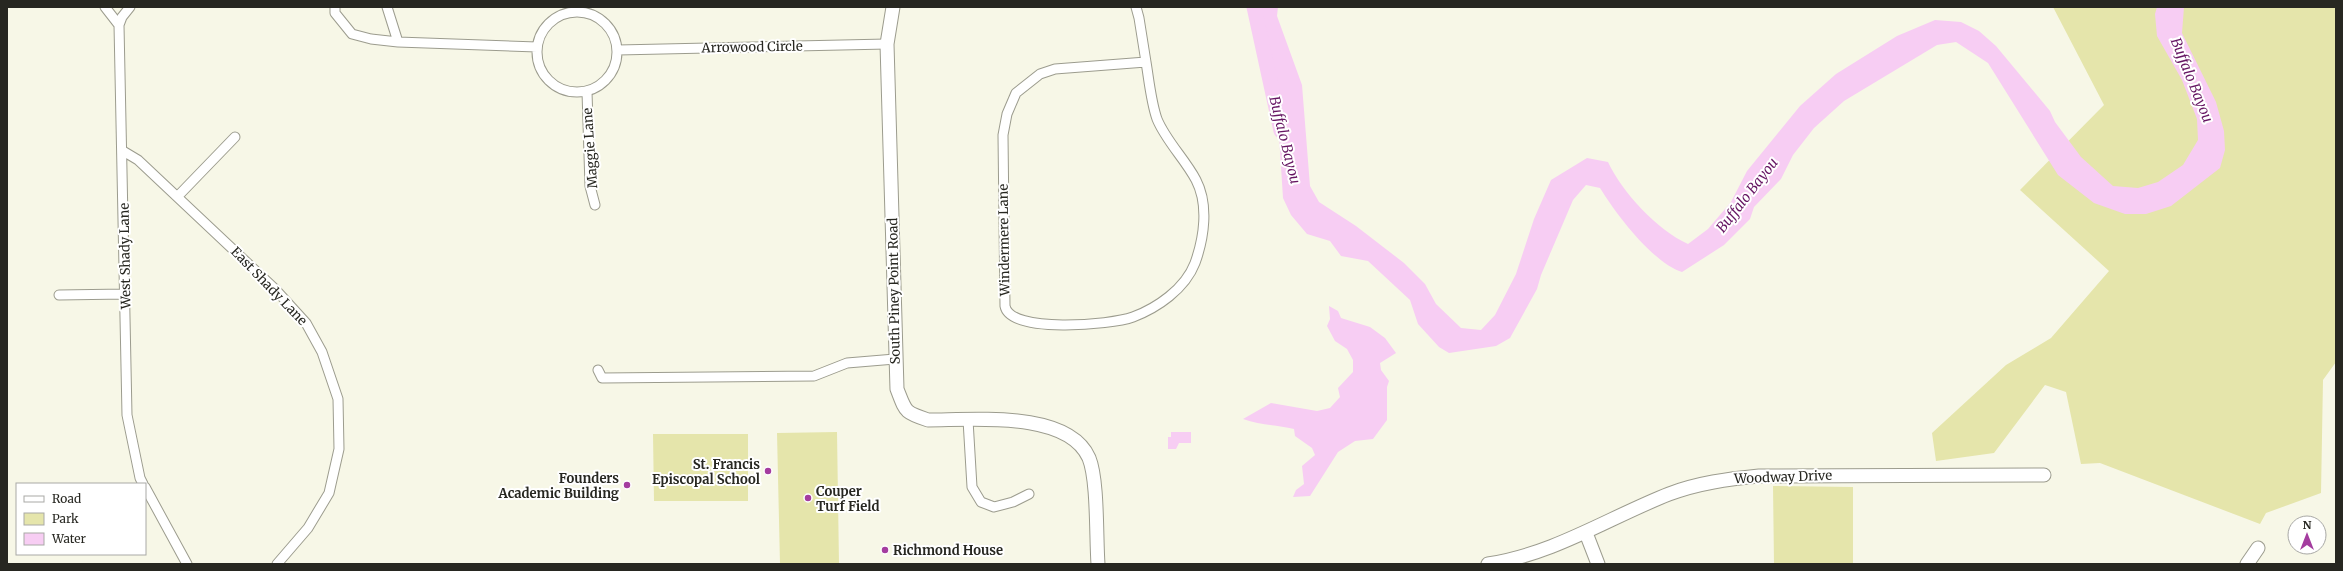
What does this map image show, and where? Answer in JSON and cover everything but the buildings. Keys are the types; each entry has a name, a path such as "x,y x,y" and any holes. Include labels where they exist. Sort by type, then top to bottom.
{"street":[{"path":"106,7 119,25"},
{"path":"119,25 122,17 130,7"},
{"path":"335,7 335,13 352,34 398,42 537,47"},
{"path":"387,7 398,42"},
{"name":"South Piney Point Road","path":"893,7 887,44 897,389 905,409 910,415 928,420 1040,423 1065,433 1083,447 1089,459 1093,476 1098,564"},
{"name":"Windermere Lane","path":"1136,7 1158,119 1196,181 1203,206 1204,233 1194,264 1183,281 1165,301 1132,318 1099,324 1047,324 1013,318 1006,311 1005,306 1003,136 1007,114 1016,93 1040,74 1055,69 1146,62"},
{"path":"591,10 606,23 615,37 618,50 615,65 607,79 587,92 576,92 556,86 543,74 538,62 537,47 542,32 554,18 575,11 591,10"},
{"name":"West Shady Lane","path":"119,25 123,151 127,414 140,478 142,483"},
{"name":"Arrowood Circle","path":"618,50 887,44"},
{"name":"Maggie Lane","path":"587,92 590,186 595,205"},
{"path":"178,196 235,137"},
{"name":"East Shady Lane","path":"123,151 138,160 178,196 275,289 306,323 322,352 338,399 339,449 329,492 308,528 276,564"},
{"path":"59,294 125,294"},
{"path":"598,370 602,378 814,376 847,363 895,359"},
{"path":"968,420 972,487 981,502 994,507 1013,502 1029,494"},
{"name":"Woodway Drive","path":"1488,564 1540,551 1586,533 1631,510 1671,493 1712,482 1735,478 1759,476 2044,475"},
{"path":"146,489 187,564"},
{"path":"1586,533 1598,564"},
{"path":"2247,564 2258,548"}],"green space":[{"path":"2053,7 2336,7 2336,362 2323,380 2321,493 2266,513 2260,524 2100,463 2081,464 2066,392 2045,385 1994,453 1936,461 1932,433 2006,365 2051,338 2109,271 2020,190 2104,105"},
{"name":"Couper Turf Field","path":"837,432 839,564 780,564 777,433"},
{"path":"653,434 748,434 748,501 654,501"},
{"path":"1773,486 1853,487 1853,564 1774,564"}],"water":[{"path":"1251,7 1278,7 1277,16 1302,85 1310,186 1319,202 1356,226 1404,263 1425,284 1436,304 1461,328 1481,330 1495,315 1516,274 1534,219 1551,180 1587,158 1608,162 1622,186 1642,209 1664,230 1688,244 1708,229 1731,202 1747,171 1800,106 1836,74 1897,36 1935,20 1961,22 1979,31 1996,46 2050,111 2055,122 2081,157 2113,186 2138,188 2158,182 2183,165 2198,140 2197,119 2182,80 2157,36 2155,14 2157,7 2184,7 2182,33 2216,102 2224,131 2225,150 2220,168 2171,206 2146,214 2125,214 2094,203 2058,175 1988,63 1956,42 1937,45 1844,101 1814,128 1793,155 1781,179 1754,207 1750,219 1724,245 1682,272 1659,259 1636,236 1615,211 1600,188 1586,185 1573,200 1541,275 1537,289 1510,338 1496,346 1449,353 1439,347 1418,324 1410,300 1368,261 1341,256 1330,241 1307,234 1291,215 1283,198 1276,89"},
{"path":"1329,306 1338,311 1341,318 1370,327 1385,338 1396,353 1380,363 1381,370 1389,381 1387,387 1387,420 1373,439 1355,441 1338,452 1310,496 1293,497 1296,490 1304,484 1302,466 1315,455 1312,448 1295,436 1294,429 1256,423 1243,419 1271,403 1317,411 1330,408 1340,397 1338,388 1353,372 1353,360 1347,349 1335,341 1327,326 1330,319"},
{"path":"1171,432 1191,432 1191,443 1179,443 1176,449 1168,449 1168,437 1171,437"}],"waterway":[{"name":"Buffalo Bayou","path":"1254,7 1281,131"}],"place":[{"name":"St. Francis Episcopal School","path":"768,471"},
{"name":"Founders Academic Building","path":"627,485"},
{"name":"Couper Turf Field","path":"808,498"},
{"name":"Richmond House","path":"885,550"}]}
